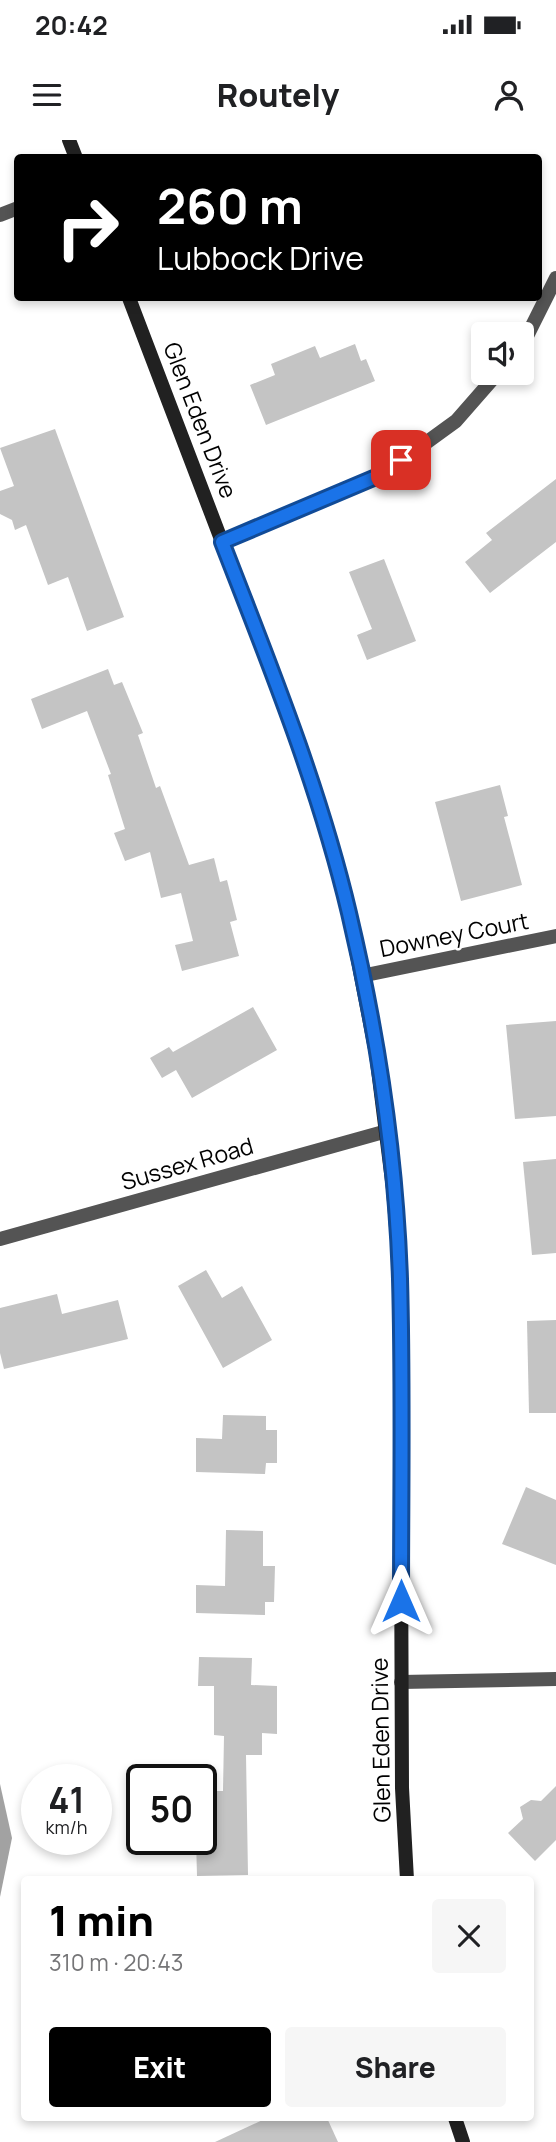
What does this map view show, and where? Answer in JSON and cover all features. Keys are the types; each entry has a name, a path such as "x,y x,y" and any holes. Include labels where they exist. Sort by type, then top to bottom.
{"main road":[{"name":"Glen Eden Drive","path":"130,301 288,715 334,852 362,976 387,1131 400,1278 402,1788 407,1876"},
{"path":"456,2121 463,2142"}],"street":[{"path":"534,322 556,278"},
{"path":"222,542 383,474 456,421 488,385"},
{"name":"Downey Court","path":"362,976 556,936"},
{"name":"Sussex Road","path":"0,1239 387,1131"},
{"path":"401,1682 556,1679"}],"shaded area":[{"path":"0,1784 12,1838 0,1897"}],"building":[{"path":"355,344 361,361 366,359 375,381 266,425 250,385 275,375 271,364 315,346 320,358"},
{"path":"55,429 124,617 87,631 68,577 48,585 26,525 15,530 12,520 0,514 0,491 14,486 0,448"},
{"path":"556,479 556,542 490,593 465,562 492,540 486,533"},
{"path":"384,559 416,641 367,660 357,635 372,629 349,572"},
{"path":"108,669 114,685 122,682 143,733 138,735 156,788 160,786 189,865 214,858 220,882 227,880 237,920 230,922 239,956 182,971 175,945 193,941 181,893 161,898 150,852 125,861 114,833 125,829 108,775 111,774 87,711 42,729 31,699"},
{"path":"500,785 508,816 504,817 522,885 461,901 435,802"},
{"path":"253,1007 277,1050 192,1098 176,1070 162,1078 150,1058 169,1047 173,1052"},
{"path":"556,1021 556,1116 515,1119 506,1025"},
{"path":"556,1159 556,1253 532,1255 523,1162"},
{"path":"206,1270 222,1298 242,1286 272,1340 223,1368 178,1286"},
{"path":"57,1294 62,1314 118,1300 128,1339 4,1369 0,1353 0,1308"},
{"path":"556,1320 556,1413 529,1413 527,1321"},
{"path":"223,1415 266,1416 266,1430 277,1430 277,1463 266,1463 265,1474 196,1472 196,1438 222,1439"},
{"path":"526,1487 556,1500 556,1565 502,1544"},
{"path":"226,1530 263,1531 263,1566 275,1566 274,1602 265,1602 265,1615 196,1613 196,1585 225,1586"},
{"path":"199,1657 252,1658 251,1685 277,1686 277,1734 262,1733 262,1755 246,1755 248,1875 197,1876 196,1855 217,1855 217,1791 223,1791 224,1736 214,1735 214,1686 198,1686"},
{"path":"556,1786 556,1840 535,1861 508,1833 523,1819 520,1807 531,1800 541,1801"},
{"path":"260,2121 328,2121 338,2142 215,2142"}],"route":[{"path":"401,460 383,474 222,542 288,715 334,852 362,976 376,1054 387,1131 400,1278 401,1601"}]}
